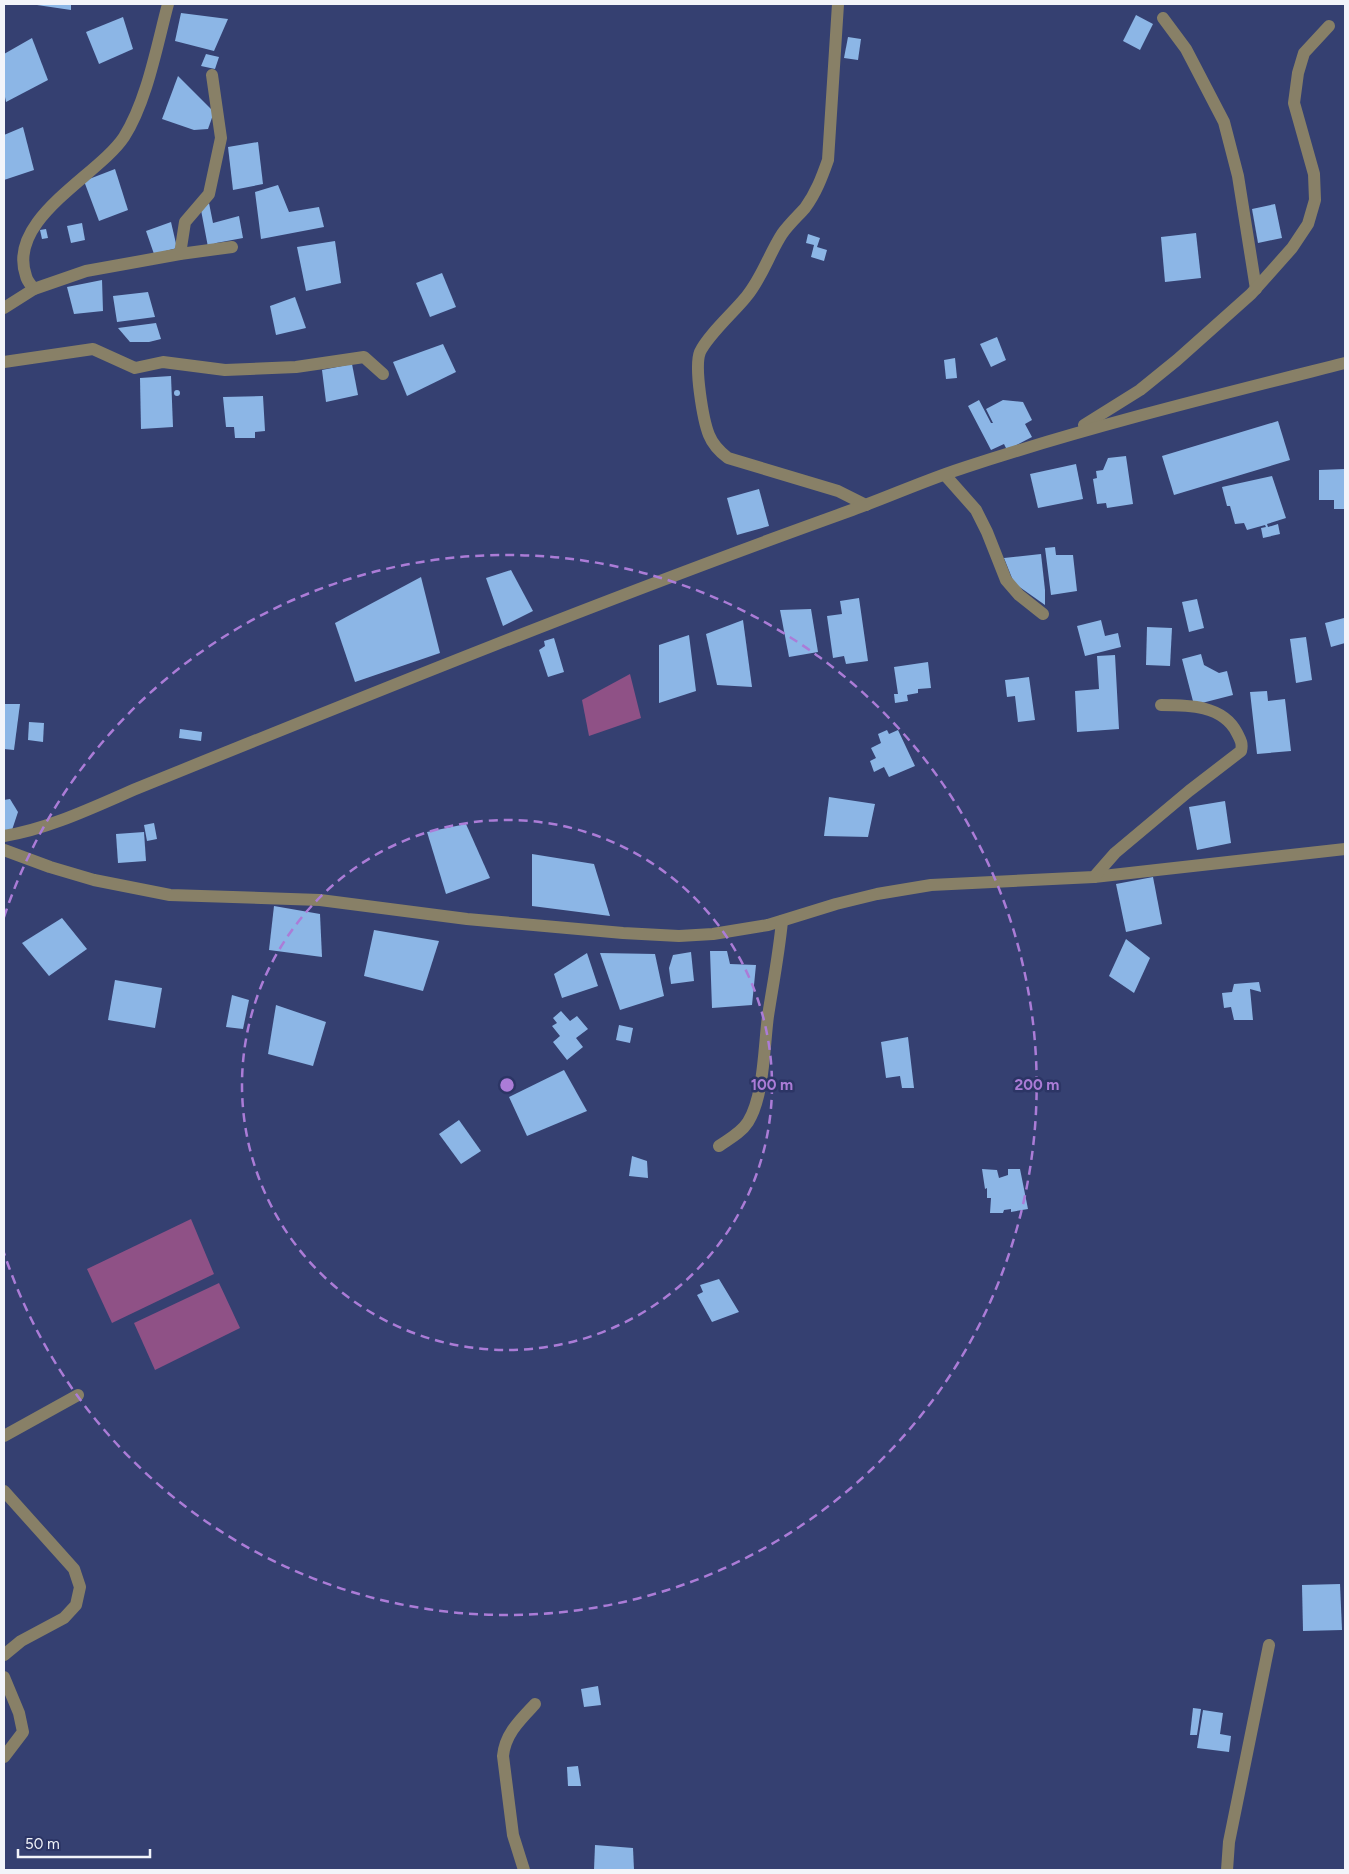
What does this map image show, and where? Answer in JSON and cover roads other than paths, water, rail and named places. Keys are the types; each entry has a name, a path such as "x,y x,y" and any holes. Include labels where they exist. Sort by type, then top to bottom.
{"street":[{"path":"34,289 26,277 23,252 33,230 51,206 112,152 124,137 139,107 168,4"},
{"path":"838,4 828,160 821,182 806,206 783,234 748,295 707,342 700,353 698,364 701,404 709,435 718,450 728,458 838,491 866,505"},
{"path":"1163,18 1186,48 1224,122 1238,176 1256,289"},
{"path":"1069,434 1140,390 1177,360 1256,289 1292,248 1308,224 1315,200 1314,174 1294,103 1298,73 1304,53 1330,26"},
{"path":"180,254 185,222 209,194 221,138 212,75"},
{"path":"4,308 34,289 86,271 180,254 232,247"},
{"path":"4,362 93,349 135,368 163,362 225,370 287,367 364,357 383,374"},
{"path":"4,836 95,807 431,670 722,556 945,475 1069,434 1345,363"},
{"path":"945,475 976,510 1006,580 1019,595 1043,614"},
{"path":"1094,877 1115,853 1189,791 1241,751 1243,744 1236,730 1226,719 1214,711 1185,705 1161,705"},
{"path":"4,850 50,867 94,880 170,895 320,900 476,920 623,934 679,936 712,934 768,925 876,894 931,885 1094,877 1345,849"},
{"path":"719,1146 739,1133 748,1122 757,1100 768,1016 779,959 782,921"},
{"path":"4,1436 78,1395"},
{"path":"4,1491 74,1569 80,1587 76,1605 64,1618 21,1641 4,1655"},
{"path":"1227,1870 1229,1842 1268,1645"},
{"path":"4,1677 20,1713 23,1732 4,1757"},
{"path":"524,1870 513,1835 503,1756 504,1748 514,1726 535,1704"}]}
